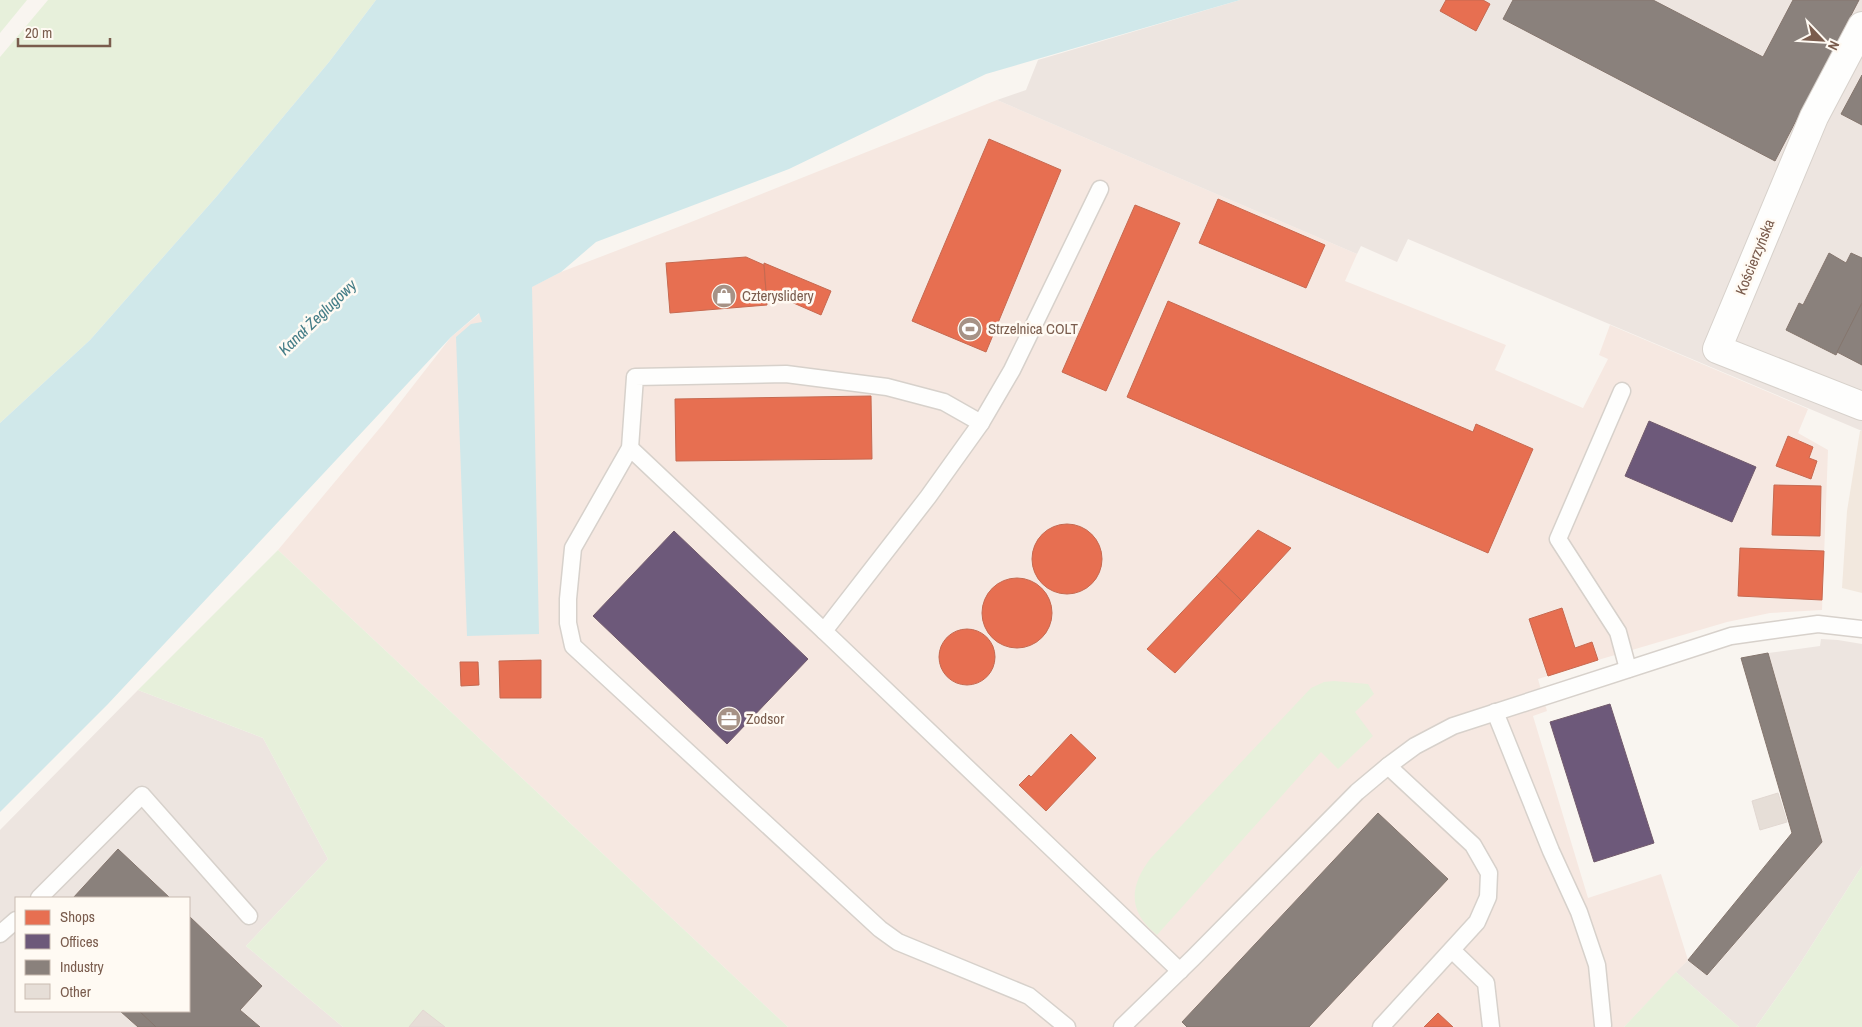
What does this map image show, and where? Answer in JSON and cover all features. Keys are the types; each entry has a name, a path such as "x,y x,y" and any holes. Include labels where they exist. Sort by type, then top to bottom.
{"street":[{"name":"Kościerzyńska","path":"1862,26 1814,117 1717,349 1862,406"}],"lane":[{"path":"824,631 928,497 981,423 1012,370 1100,189"},
{"path":"981,423 944,402 887,387 786,374 635,377 630,448 573,548 568,599 568,623 573,646 880,929 898,942 1029,996 1067,1027"},
{"path":"1622,390 1558,539 1618,632 1628,669"},
{"path":"630,448 1180,971"},
{"path":"1122,1027 1357,792 1415,746 1453,726 1731,636 1818,624 1862,630"},
{"path":"1495,712 1550,851 1579,912 1597,965 1603,1025"},
{"path":"1381,1027 1477,922 1488,897 1489,873 1473,845 1388,766"},
{"path":"40,897 142,794 248,916"},
{"path":"0,934 15,921"},
{"path":"1452,950 1486,983 1492,1027"}],"shaded area":[{"path":"1240,0 1862,0 1862,431 1408,239 1397,262 1361,246 1357,254 997,100 1026,90 1038,60"},
{"path":"997,100 1357,254 1345,281 1506,345 1495,370 1583,408 1608,359 1599,355 1610,325 1808,409 1798,433 1828,450 1822,610 1770,613 1727,622 1538,679 1547,711 1533,716 1588,898 1661,874 1688,960 1624,1027 788,1027 278,550 384,423 451,337 480,313 561,272"},
{"path":"1860,431 1862,431 1862,593 1842,588 1847,511"},
{"path":"1821,639 1862,644 1862,866 1798,967 1756,1027 1739,1027 1676,972 1688,960 1708,975 1822,842 1768,653 1820,646"},
{"path":"138,690 263,738 328,859 246,946 343,1027 0,1027 0,830"}],"green space":[{"path":"0,0 27,0 0,33"},
{"path":"48,0 376,0 329,62 217,196 90,340 0,423 0,57"},
{"path":"278,550 788,1027 343,1027 246,946 328,859 263,738 138,690"},
{"path":"1324,682 1368,684 1374,694 1355,712 1373,736 1338,769 1321,752 1157,935 1141,917 1135,899 1135,889 1143,869 1150,859 1311,688"},
{"path":"1862,866 1862,1027 1756,1027 1798,967"},
{"path":"1676,972 1739,1027 1624,1027"}],"water":[{"name":"Kanał Żeglugowy","path":"376,0 1240,0 986,74 789,169 596,242 561,272 532,287 539,634 467,636 456,337 471,324 482,322 479,313 451,337 108,704 0,812 0,423 90,340 217,196 329,62"}],"building: Shops":[{"path":"1446,0 1483,0 1490,4 1476,31 1440,11"},
{"path":"989,139 1061,170 986,352 912,321"},
{"path":"1218,199 1325,245 1306,288 1199,243"},
{"path":"1135,205 1180,223 1106,391 1062,372"},
{"path":"746,257 764,265 767,305 670,313 666,263"},
{"path":"764,263 831,291 821,315 766,291"},
{"path":"1168,301 1473,432 1476,424 1533,449 1488,553 1127,397"},
{"path":"871,396 872,459 676,461 675,399"},
{"path":"1788,436 1813,447 1809,458 1817,461 1811,479 1776,466"},
{"path":"1774,485 1821,486 1820,536 1772,535"},
{"path":"1067,524 1080,527 1092,534 1099,546 1102,559 1099,572 1092,584 1080,591 1067,594 1054,591 1042,584 1035,572 1032,559 1035,546 1042,534 1054,527"},
{"path":"1258,530 1291,548 1242,601 1216,576"},
{"path":"1740,548 1824,551 1822,600 1738,596"},
{"path":"1216,576 1242,601 1175,673 1147,649"},
{"path":"1017,578 1030,581 1042,588 1049,600 1052,613 1049,626 1042,638 1030,645 1017,648 1004,645 992,638 985,626 982,613 985,600 992,588 1004,581"},
{"path":"1562,608 1575,648 1592,642 1598,660 1548,676 1529,619"},
{"path":"967,629 978,631 987,637 993,646 995,657 993,668 987,677 978,683 967,685 956,683 947,677 941,668 939,657 941,646 947,637 956,631"},
{"path":"541,660 541,698 500,698 499,661"},
{"path":"460,662 478,662 479,685 461,686"},
{"path":"1071,734 1096,758 1046,811 1019,785 1029,775 1031,777"},
{"path":"1438,1013 1453,1027 1424,1027"}],"building: Offices":[{"path":"1649,421 1756,467 1732,522 1625,476"},
{"path":"674,531 808,659 727,744 593,616"},
{"path":"1610,704 1654,843 1594,862 1550,722"}],"building: Industry":[{"path":"1513,0 1653,0 1763,57 1793,0 1859,0 1775,161 1503,19"},
{"path":"1862,75 1862,125 1841,114"},
{"path":"1829,253 1846,263 1851,253 1862,258 1862,303 1836,355 1786,330 1799,303 1803,305"},
{"path":"1862,303 1862,365 1837,352"},
{"path":"1768,653 1822,842 1707,975 1688,960 1792,833 1741,658"},
{"path":"1378,813 1448,879 1309,1027 1187,1027 1182,1022"},
{"path":"118,849 169,897 74,897"},
{"path":"190,917 262,986 240,1010 260,1027 156,1027 140,1012 190,1012"},
{"path":"121,1012 140,1012 156,1027 138,1027"}],"building: Other":[{"path":"1778,793 1787,822 1760,830 1752,801"},
{"path":"423,1010 445,1027 409,1027"}],"place":[{"name":"Czteryslidery","path":"724,296"},
{"name":"Strzelnica COLT","path":"970,329"},
{"name":"Zodsor","path":"729,719"}]}
